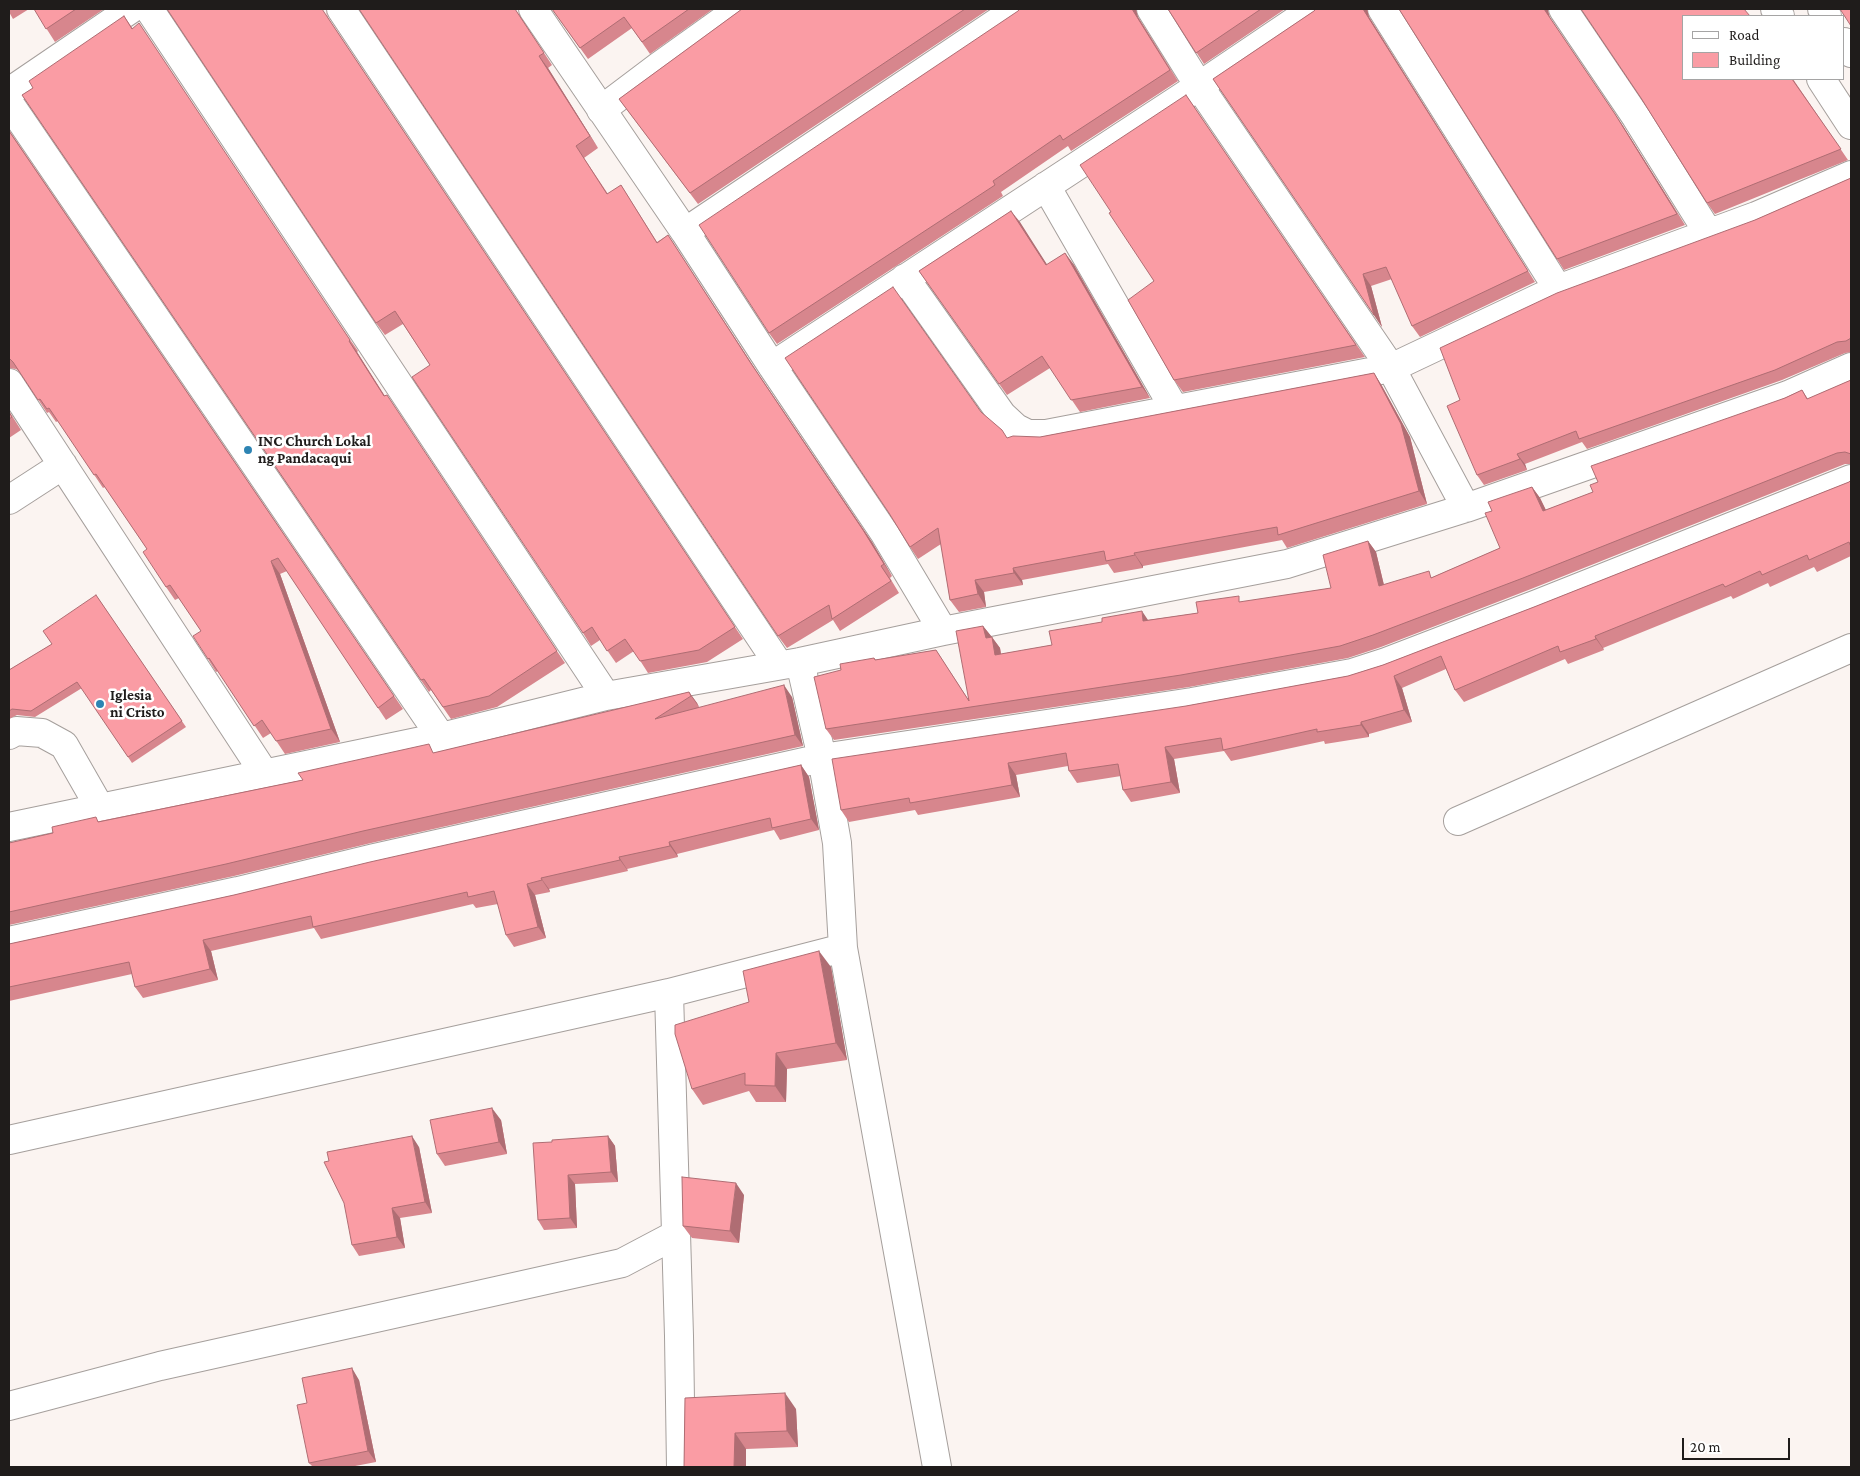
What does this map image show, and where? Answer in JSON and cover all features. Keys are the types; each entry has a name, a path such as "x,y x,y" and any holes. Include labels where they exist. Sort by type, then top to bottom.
{"street":[{"path":"9,92 131,9"},
{"path":"149,9 606,696"},
{"path":"341,9 789,664 822,758 837,843 843,948 937,1467"},
{"path":"533,9 685,232 885,534 943,631"},
{"path":"601,110 739,9"},
{"path":"685,232 1017,9"},
{"path":"1150,9 1199,86 1391,368 1466,508"},
{"path":"772,366 1313,9"},
{"path":"1382,9 1558,289"},
{"path":"1563,9 1636,117 1709,234"},
{"path":"1822,80 1851,125"},
{"path":"9,103 441,737"},
{"path":"905,278 1002,415 1016,428 1028,434 1046,434 1391,368 1558,289 1756,216 1851,175"},
{"path":"1046,186 1175,410"},
{"path":"9,827 441,737 606,696 789,664 943,631 1287,564 1466,508 1788,395 1851,367"},
{"path":"9,383 264,773"},
{"path":"9,500 63,465"},
{"path":"9,941 238,891 374,858 822,758 1192,702 1352,673 1386,662 1537,604 1851,480"},
{"path":"1458,821 1851,648"},
{"path":"9,735 16,732 42,733 64,745 100,808"},
{"path":"9,1140 668,993 843,948"},
{"path":"668,993 680,1336 681,1467"},
{"path":"9,1406 170,1364 622,1263 676,1235"}],"building":[{"path":"34,9 76,9 46,29"},
{"path":"167,9 322,9 735,627 699,650 640,661 625,639 607,651 592,627 583,633 412,377 430,365 395,311 376,323"},
{"path":"359,9 515,9 544,53 539,56 590,136 576,146 607,194 621,185 657,243 668,235 750,362 863,530 884,564 881,566 891,581 832,619 829,605 778,636"},
{"path":"552,9 689,9 642,42 624,17 580,48"},
{"path":"742,9 965,9 690,193 619,99"},
{"path":"1020,9 1132,9 1170,70 1063,140 1060,135 993,181 995,185 769,333 699,225"},
{"path":"1168,9 1261,9 1196,53"},
{"path":"1316,9 1363,9 1528,271 1412,326 1386,267 1363,274 1374,315 1213,79"},
{"path":"1399,9 1544,9 1615,114 1677,214 1557,259"},
{"path":"1581,9 1744,9 1749,15 1682,15 1682,80 1793,80 1841,149 1707,203 1641,98"},
{"path":"1840,9 1851,9 1851,26 1845,15"},
{"path":"124,16 132,29 139,23 350,340 384,396 387,395 557,651 489,696 443,707 424,679 421,680 22,95 33,88 29,81"},
{"path":"1186,95 1356,345 1174,380 1128,300 1154,281 1080,165"},
{"path":"9,131 394,696 378,708 278,558 271,561 331,729 276,741 262,720 254,726 193,636 201,631 170,585 166,587 143,552 147,549 49,408 47,409 40,399 38,400 9,358"},
{"path":"1851,178 1851,338 1846,341 1837,342 1775,370 1579,439 1576,431 1517,454 1520,459 1477,475 1447,406 1460,400 1440,348 1557,293 1755,220"},
{"path":"1011,211 1046,265 1065,253 1142,387 1071,400 1042,356 999,384 919,271"},
{"path":"893,287 981,412 1002,430 1007,438 1013,436 1040,437 1374,373 1401,424 1419,491 1278,535 1277,527 1134,553 1135,555 1106,561 1104,551 1013,568 1014,573 975,580 978,594 950,600 938,528 910,547 785,358"},
{"path":"1851,380 1851,454 1845,452 1837,453 1523,578 1373,635 1340,646 1181,675 826,729 814,677 841,670 840,664 936,650 969,701 956,631 983,626 986,638 992,637 995,655 1052,645 1049,631 1102,622 1102,618 1142,611 1143,621 1198,613 1196,602 1239,596 1239,602 1331,588 1323,555 1368,541 1379,586 1429,571 1431,578 1500,548 1485,513 1492,511 1488,502 1532,487 1543,511 1593,492 1590,485 1598,482 1591,466 1785,398 1802,390 1807,399"},
{"path":"1851,480 1851,547 1849,542 1809,560 1807,555 1762,575 1760,571 1725,587 1723,584 1595,636 1596,639 1560,652 1558,646 1455,690 1441,656 1394,676 1404,710 1361,722 1361,725 1317,732 1317,729 1223,750 1221,738 1165,747 1171,782 1123,790 1118,764 1069,771 1066,753 1008,763 1012,785 910,803 909,798 841,810 832,759 1186,706 1348,676 1383,665 1534,607"},
{"path":"96,595 182,721 128,757 77,682 31,711 12,709 9,711 9,670 52,644 43,631"},
{"path":"784,685 795,735 9,912 9,843 53,833 52,827 96,817 98,822 303,780 298,773 429,744 433,753 689,692 691,696 655,719"},
{"path":"801,765 811,819 772,828 770,818 669,842 670,846 619,857 620,860 541,878 542,880 527,884 538,927 506,935 494,891 468,897 467,892 313,927 311,916 203,940 210,969 135,987 129,962 9,987 9,944 234,895 370,862"},
{"path":"819,951 836,1043 776,1053 775,1086 745,1085 745,1073 692,1089 675,1034 675,1025 749,1002 743,971"},
{"path":"492,1108 499,1142 437,1154 430,1120"},
{"path":"412,1136 425,1202 392,1208 397,1237 352,1245 344,1203 324,1162 329,1161 327,1152"},
{"path":"608,1136 611,1172 568,1175 570,1218 538,1220 533,1143"},
{"path":"682,1177 736,1183 730,1231 683,1226"},
{"path":"352,1368 368,1451 309,1463 297,1405 307,1403 302,1378"},
{"path":"785,1393 787,1431 735,1433 734,1467 684,1467 685,1398"}],"place":[{"name":"INC Church Lokal ng Pandacaqui","path":"248,450"},
{"name":"Iglesia ni Cristo","path":"100,704"}]}
